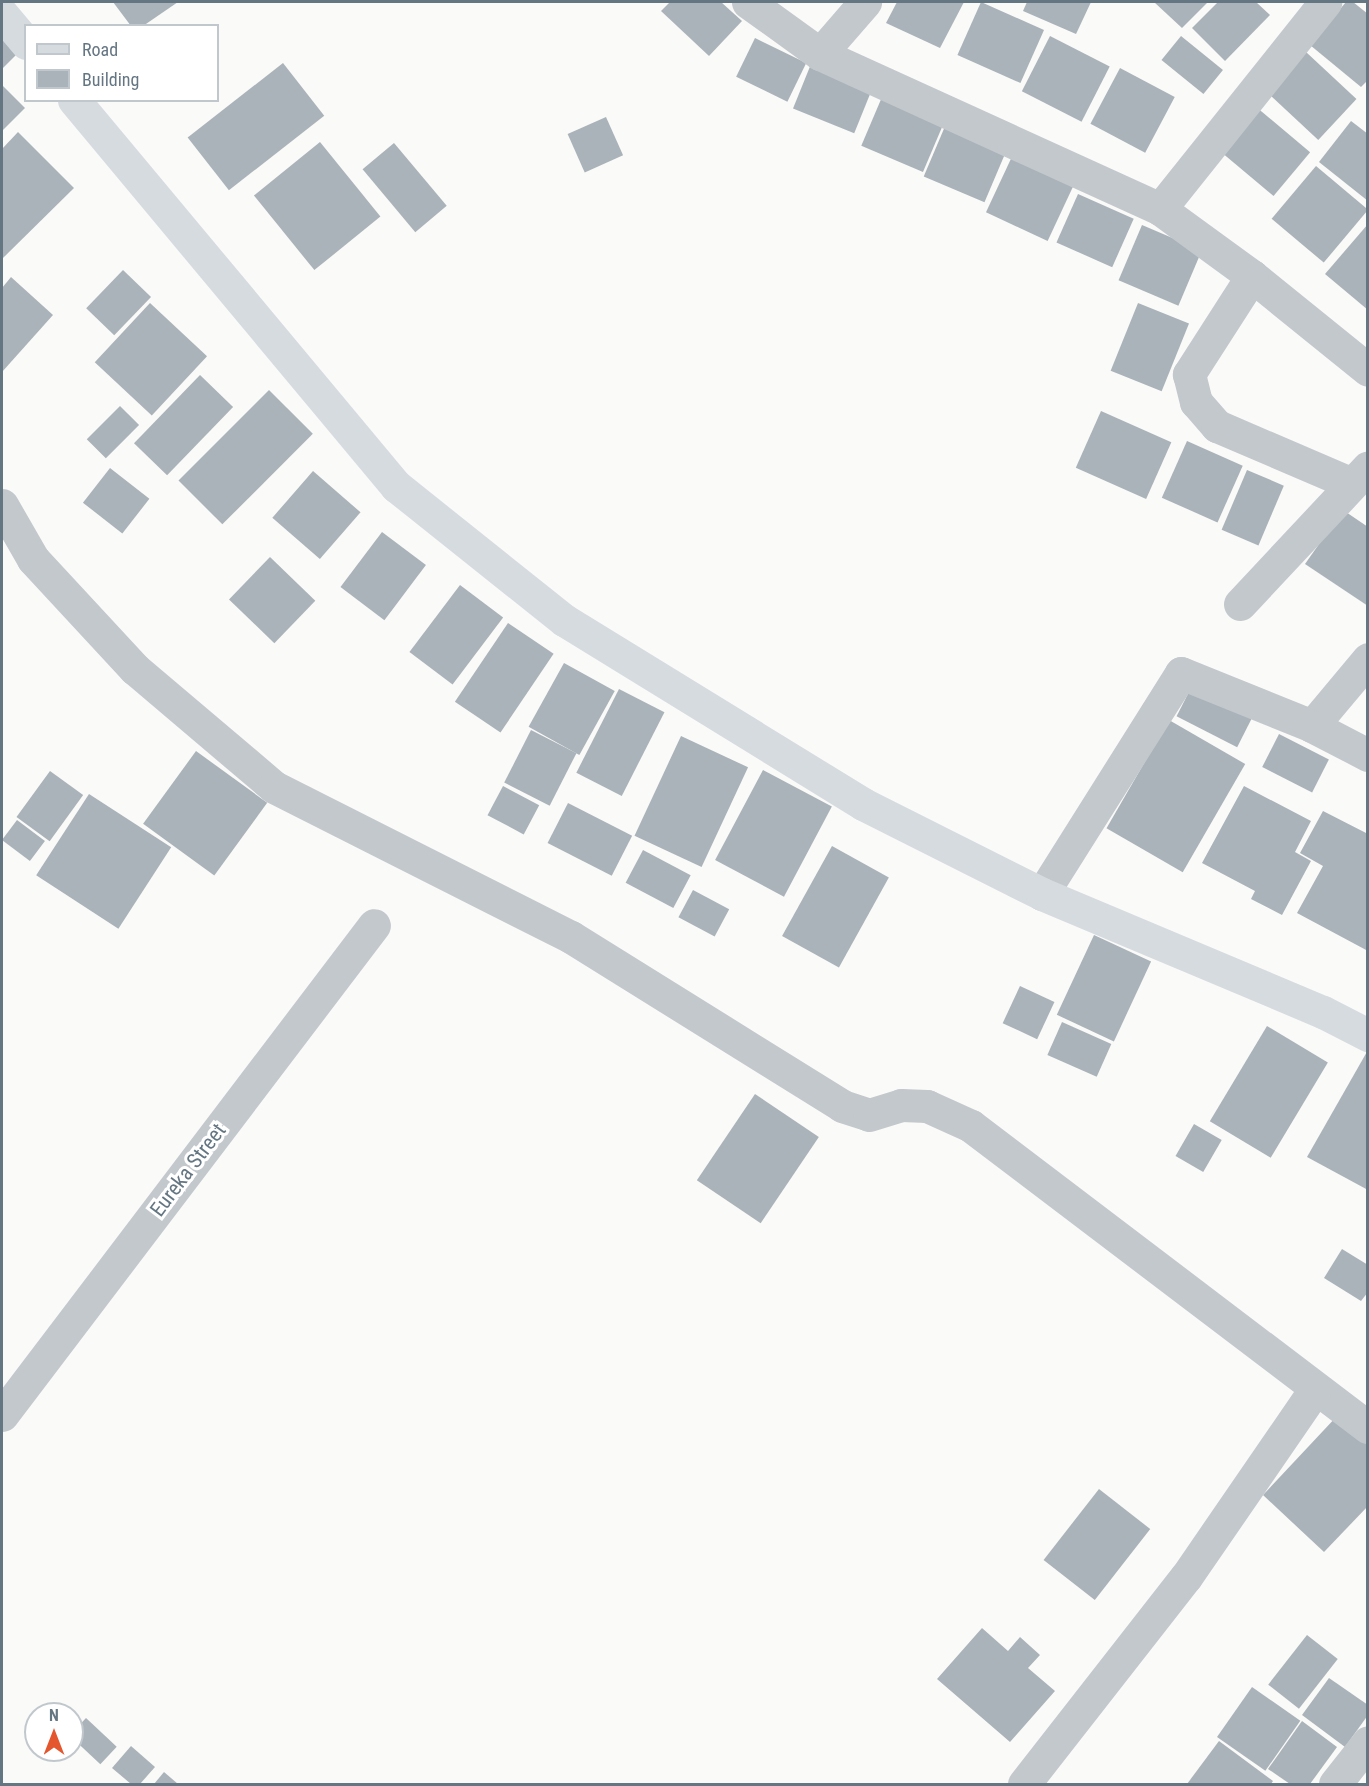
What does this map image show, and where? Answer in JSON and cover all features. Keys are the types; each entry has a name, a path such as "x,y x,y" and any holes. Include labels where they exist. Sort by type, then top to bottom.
{"street":[{"path":"748,2 820,54 1160,209 1252,276 1368,370"},
{"path":"820,54 865,2"},
{"path":"1160,209 1325,2"},
{"path":"2,14 24,41"},
{"path":"76,102 396,486 564,620 862,804 1042,894 1323,1012 1368,1035"},
{"path":"1240,604 1359,475 1218,426 1196,402 1189,374 1252,276"},
{"path":"2,505 33,559 135,669 274,787 571,938 842,1106 869,1115 901,1105 927,1106 971,1126 1368,1427"},
{"path":"1312,726 1368,659"},
{"path":"1042,894 1181,673 1312,726 1368,755"},
{"name":"Eureka Street","path":"2,1414 374,925"},
{"path":"1024,1785 1186,1577 1315,1389"},
{"path":"1335,1785 1368,1742"}],"building":[{"path":"113,2 178,2 146,24 130,24"},
{"path":"670,2 721,2 742,21 709,56 661,11"},
{"path":"897,2 964,2 940,48 886,23"},
{"path":"981,2 1044,30 1020,83 957,55"},
{"path":"1027,2 1091,2 1076,34 1023,11"},
{"path":"1154,2 1208,2 1182,28"},
{"path":"1218,2 1256,2 1270,15 1225,61 1192,28"},
{"path":"1346,2 1353,2 1368,14 1368,80 1361,87 1310,45"},
{"path":"1050,36 1110,66 1082,122 1022,91"},
{"path":"1181,36 1223,70 1203,94 1161,60"},
{"path":"755,38 806,63 787,102 736,77"},
{"path":"2,39 17,54 3,68 2,67"},
{"path":"1306,52 1356,99 1318,140 1268,93"},
{"path":"283,63 324,116 229,190 188,137"},
{"path":"811,64 872,89 854,133 793,109"},
{"path":"1120,68 1175,97 1145,153 1090,124"},
{"path":"2,87 25,108 2,131"},
{"path":"882,97 944,123 923,172 861,146"},
{"path":"1255,106 1310,152 1274,196 1218,150"},
{"path":"606,117 623,155 585,172 568,134"},
{"path":"1351,121 1368,134 1368,201 1319,162"},
{"path":"946,124 1007,150 984,202 924,176"},
{"path":"18,132 74,188 2,259 2,149"},
{"path":"320,142 380,217 314,270 254,195"},
{"path":"394,143 447,206 415,232 363,169"},
{"path":"1016,148 1078,177 1048,241 986,212"},
{"path":"1316,166 1368,210 1324,263 1272,219"},
{"path":"1078,194 1134,219 1112,267 1056,242"},
{"path":"1368,224 1368,310 1325,274"},
{"path":"1142,225 1202,250 1178,306 1119,280"},
{"path":"123,270 151,297 114,335 86,308"},
{"path":"11,277 53,315 2,372 2,288"},
{"path":"150,303 207,356 152,415 95,362"},
{"path":"1138,303 1189,324 1162,391 1111,371"},
{"path":"200,375 233,407 167,475 134,443"},
{"path":"269,390 313,434 222,524 178,481"},
{"path":"120,406 139,425 106,458 87,439"},
{"path":"1101,411 1171,442 1146,499 1076,468"},
{"path":"1187,441 1243,466 1218,522 1162,498"},
{"path":"110,468 149,499 122,533 83,503"},
{"path":"1247,470 1284,486 1258,545 1222,530"},
{"path":"313,471 361,512 320,559 272,518"},
{"path":"1343,510 1368,527 1368,606 1305,564"},
{"path":"382,532 426,565 384,620 340,587"},
{"path":"270,557 315,601 274,643 229,599"},
{"path":"460,585 503,617 453,685 409,652"},
{"path":"508,623 554,654 500,733 455,702"},
{"path":"564,663 615,691 579,755 529,727"},
{"path":"1192,686 1253,717 1237,747 1177,716"},
{"path":"619,689 664,712 622,796 576,773"},
{"path":"1169,720 1245,764 1183,872 1106,828"},
{"path":"531,730 576,753 550,806 504,783"},
{"path":"1279,734 1329,759 1312,792 1262,767"},
{"path":"681,736 748,767 702,867 635,836"},
{"path":"196,751 267,803 214,876 143,824"},
{"path":"763,770 832,807 784,897 715,860"},
{"path":"50,771 83,795 50,841 16,817"},
{"path":"503,786 539,805 524,834 488,815"},
{"path":"1244,786 1311,821 1295,852 1311,861 1282,915 1251,899 1255,891 1202,863"},
{"path":"89,794 171,847 118,929 36,875"},
{"path":"568,803 632,836 612,876 548,843"},
{"path":"1323,811 1368,834 1368,951 1297,913 1323,866 1300,853"},
{"path":"17,820 45,841 30,861 2,840"},
{"path":"832,846 889,878 839,968 782,936"},
{"path":"643,850 691,875 673,908 626,883"},
{"path":"693,890 729,909 715,937 678,917"},
{"path":"1094,935 1151,962 1114,1041 1057,1015"},
{"path":"1020,986 1054,1002 1037,1039 1003,1023"},
{"path":"1062,1022 1111,1044 1097,1077 1047,1055"},
{"path":"1267,1026 1328,1063 1271,1158 1210,1121"},
{"path":"1368,1050 1368,1190 1307,1157"},
{"path":"755,1094 819,1137 761,1223 697,1180"},
{"path":"1194,1124 1222,1140 1203,1172 1176,1156"},
{"path":"1342,1249 1368,1265 1368,1292 1361,1301 1324,1278"},
{"path":"1338,1415 1368,1442 1368,1506 1324,1552 1263,1495"},
{"path":"1099,1489 1150,1529 1095,1600 1044,1560"},
{"path":"982,1628 1008,1651 1020,1637 1040,1655 1028,1668 1055,1691 1010,1742 937,1679"},
{"path":"1307,1635 1338,1659 1299,1709 1268,1685"},
{"path":"1329,1678 1368,1705 1368,1715 1345,1747 1302,1715"},
{"path":"1252,1687 1300,1721 1265,1771 1217,1737"},
{"path":"86,1718 117,1747 100,1764 84,1749 84,1720"},
{"path":"1302,1721 1337,1747 1310,1784 1290,1784 1268,1769"},
{"path":"1219,1741 1273,1781 1271,1784 1187,1784"},
{"path":"131,1746 155,1767 140,1784 131,1784 112,1768"},
{"path":"164,1772 178,1784 154,1784"}]}
